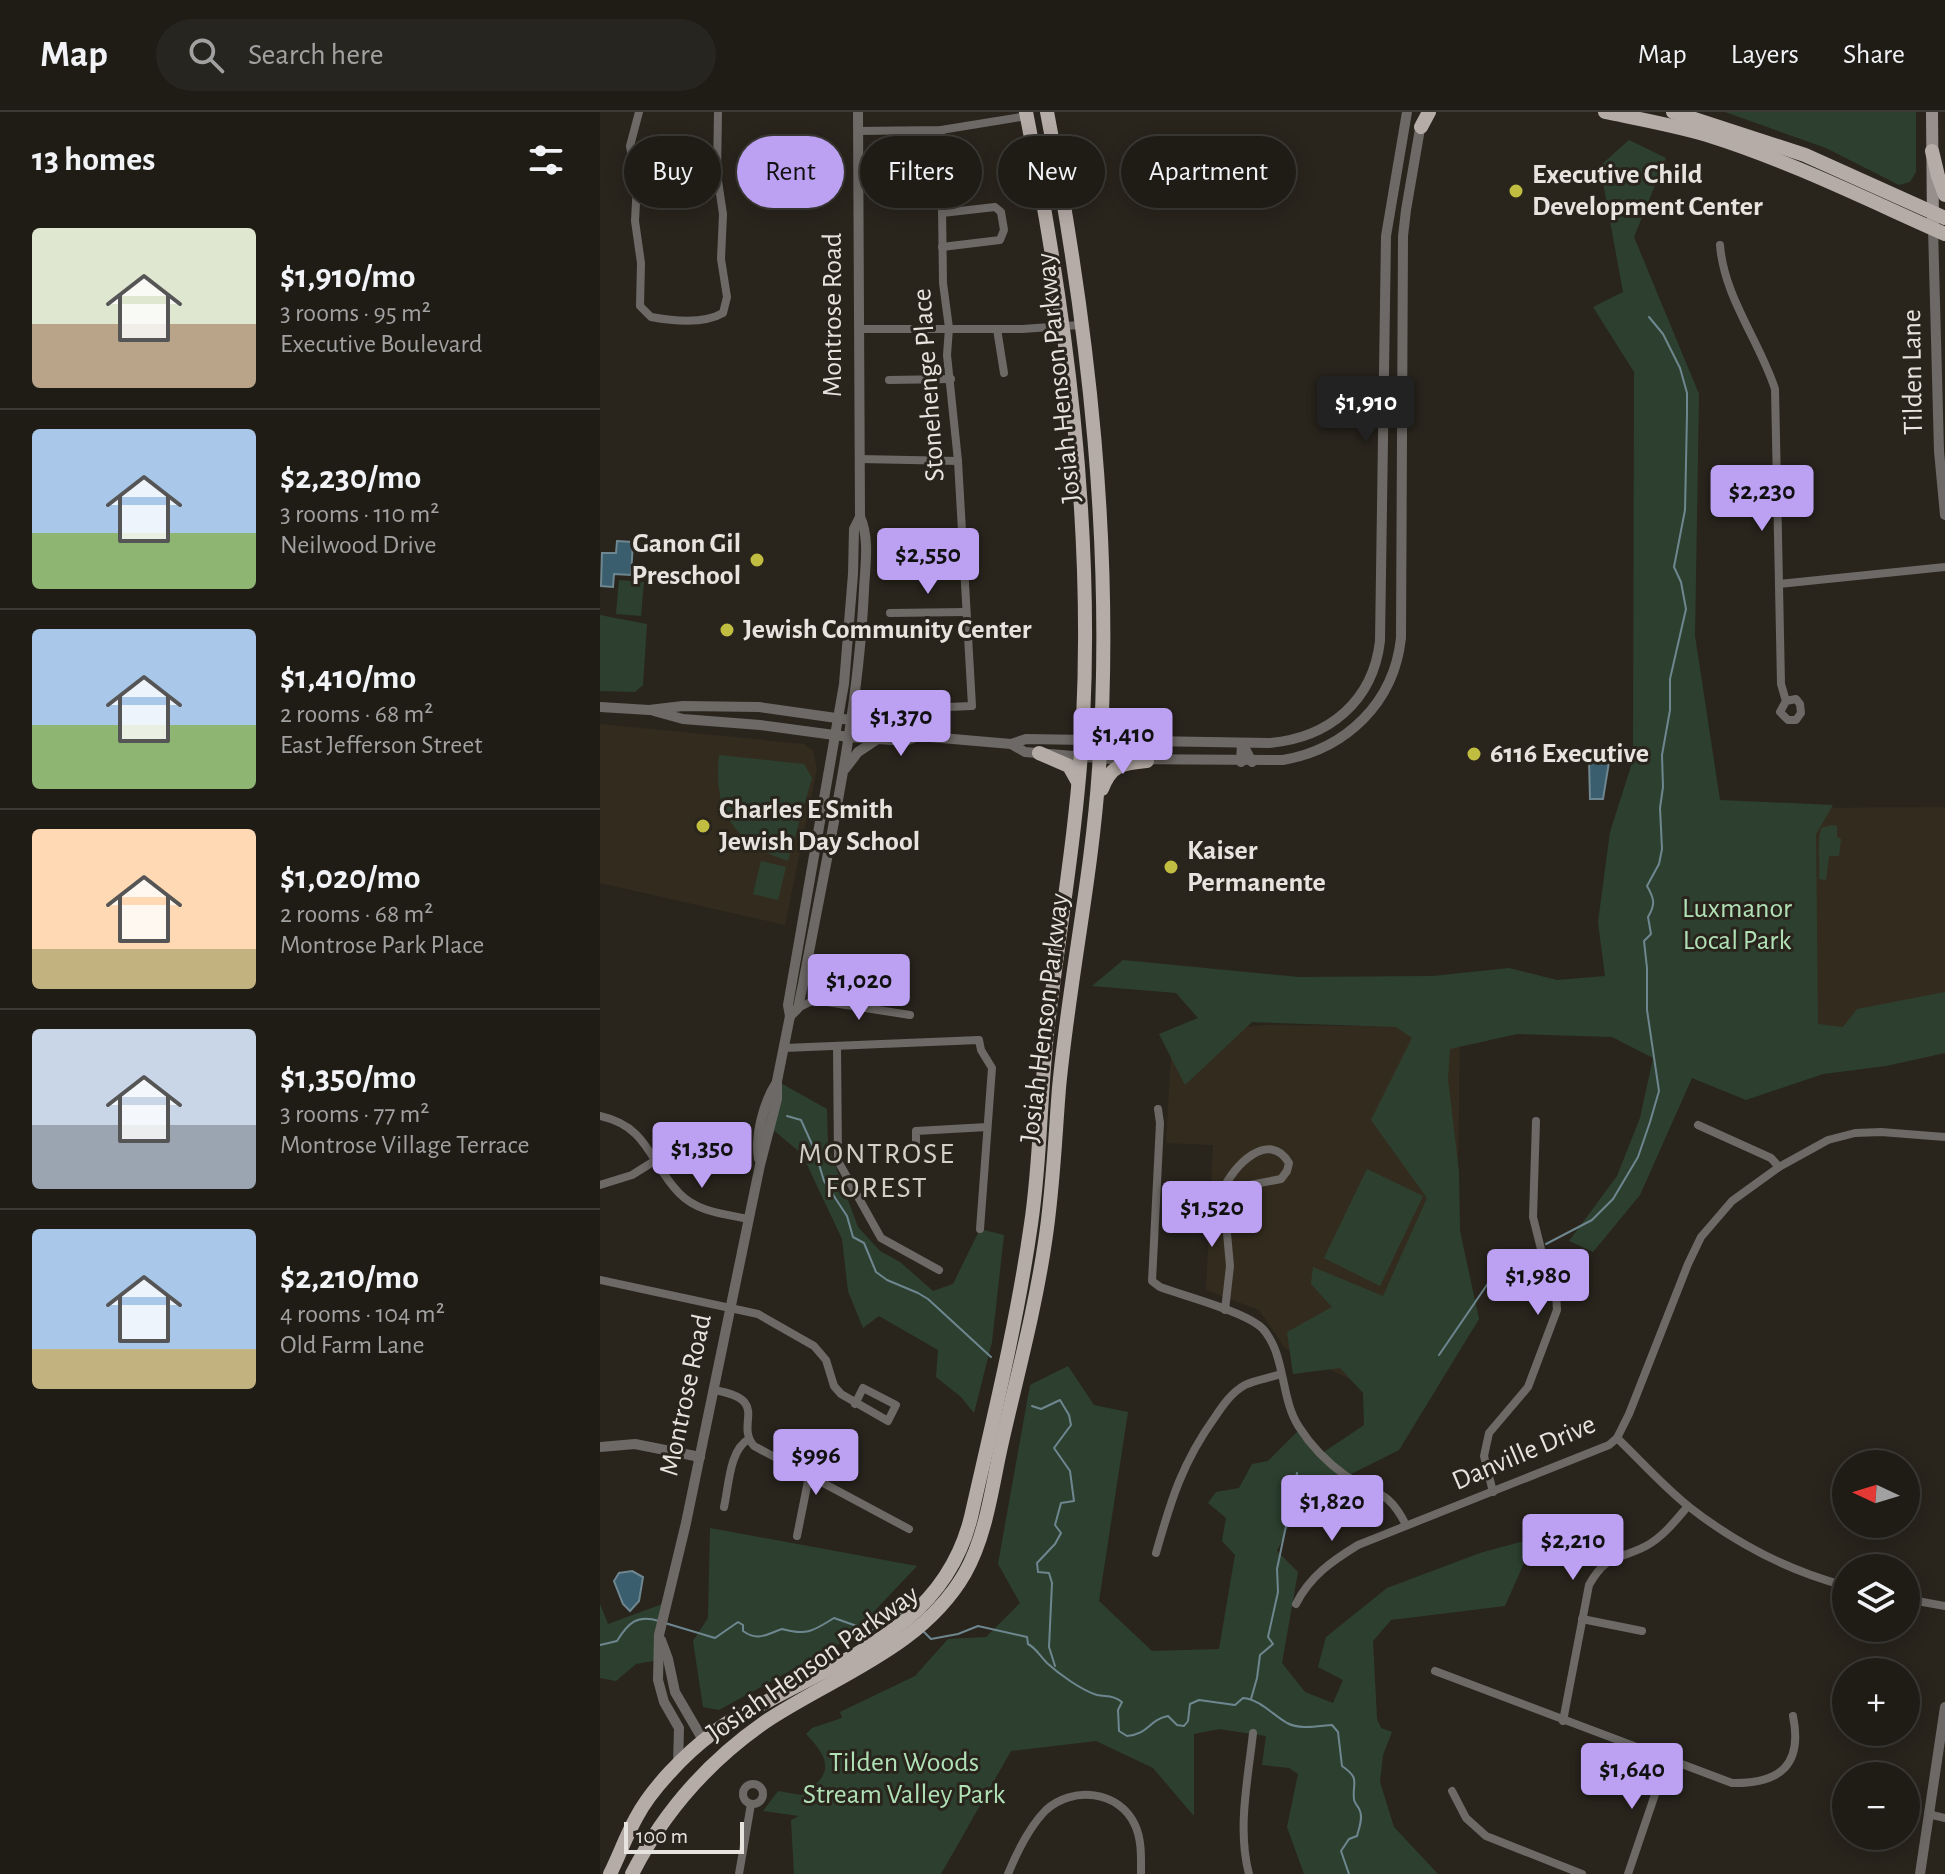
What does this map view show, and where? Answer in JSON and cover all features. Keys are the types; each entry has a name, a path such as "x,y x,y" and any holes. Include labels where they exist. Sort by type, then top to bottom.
{"main road":[{"name":"Josiah Henson Parkway","path":"692,1786 730,1749 893,1639 954,1591 967,1570 981,1535 1034,1303 1048,1219 1062,1059 1097,804 1105,643 1098,483 1070,245 1047,112"},
{"path":"1605,112 1691,131 1733,144 1829,181 1939,231 1932,112"},
{"path":"1673,112 1782,146 1939,215"},
{"name":"Josiah Henson Parkway","path":"927,1611 951,1571 969,1528 1024,1268 1036,1182 1047,1034 1079,785 1084,628 1080,512 1072,412 1051,249 1026,114"},
{"path":"1932,151 1945,195"},
{"path":"1039,753 1069,766 1079,785"},
{"path":"1097,804 1112,769 1123,763 1147,761"},
{"path":"1069,876 1071,905 1068,941 1077,955"},
{"name":"Josiah Henson Parkway","path":"678,1767 703,1740 747,1712 893,1639"},
{"path":"632,1874 663,1821 692,1786 702,1761 703,1740"},
{"path":"610,1874 637,1816 657,1787 678,1767"}],"street":[{"path":"639,112 630,146 637,183 635,221 641,263 640,306 651,317 681,320 713,318 723,313 726,304 721,259 723,214 717,174 718,112"},
{"name":"Montrose Road","path":"678,1767 680,1733 661,1692 657,1667 659,1635 700,1457 760,1165 771,1128 784,1048 803,984 858,686 865,529 860,517 858,112"},
{"path":"1011,744 1025,752 1039,753 1081,749 1101,742 1242,743 1293,740 1338,720 1362,694 1376,664 1380,641 1385,248 1389,206 1407,112"},
{"path":"858,131 941,130 1026,114"},
{"path":"649,710 683,719 849,737 906,741 918,736 1011,744 1026,739 1081,749 1100,758 1147,761 1283,760 1327,747 1350,732 1381,699 1395,670 1401,638 1404,249 1406,210 1425,117"},
{"name":"Stonehenge Place","path":"941,130 942,247 949,328 947,355 958,461 972,706 947,707"},
{"path":"942,213 995,207 1001,212 1004,230 1000,240 942,247"},
{"name":"Tilden Lane","path":"1939,231 1939,451 1945,515"},
{"path":"1720,245 1725,279 1767,364 1775,389 1781,684 1786,701"},
{"path":"1385,248 1404,249"},
{"path":"1384,320 1403,320"},
{"path":"859,329 997,329 1080,325"},
{"path":"997,329 1004,373"},
{"path":"889,380 951,379"},
{"path":"1383,406 1403,398"},
{"path":"860,459 958,461"},
{"name":"Montrose Road","path":"794,1012 788,1005 802,912 839,719 850,617 854,529 860,517"},
{"path":"1382,520 1402,522"},
{"path":"894,540 962,538"},
{"path":"1779,584 1945,567"},
{"path":"1381,588 1401,589"},
{"path":"890,613 966,612"},
{"path":"600,707 649,710 683,706 759,707 907,728 918,736"},
{"path":"843,771 858,752 877,739"},
{"path":"1242,743 1246,762"},
{"path":"803,984 814,1000"},
{"path":"794,1012 814,1000 910,1015"},
{"path":"784,1048 979,1040 992,1068 980,1229"},
{"path":"837,1046 838,1161 881,1238 939,1270"},
{"path":"1158,1109 1160,1123 1152,1281 1160,1287 1255,1323 1262,1329 1277,1357 1295,1419 1321,1455 1347,1476 1386,1496 1397,1507 1406,1525"},
{"path":"600,1116 618,1120 632,1129 679,1193 694,1204 709,1212 749,1219"},
{"path":"1493,1492 1484,1456 1489,1433 1528,1387 1557,1310 1556,1293 1533,1217 1536,1121"},
{"path":"1698,1125 1771,1158 1779,1167"},
{"path":"916,1142 916,1131 987,1127"},
{"name":"Danville Drive","path":"1296,1604 1306,1584 1331,1562 1358,1545 1593,1453 1617,1438 1701,1237 1732,1201 1779,1167 1828,1140 1855,1133 1945,1137"},
{"path":"1223,1190 1281,1179 1289,1163 1283,1153 1274,1148 1265,1148 1227,1180 1223,1190 1230,1266 1225,1310"},
{"path":"600,1185 632,1175 656,1160"},
{"path":"600,1280 758,1314 814,1346 826,1360 834,1386 855,1404 888,1421 896,1405 863,1388 855,1404"},
{"path":"1156,1553 1174,1489 1203,1433 1234,1392 1246,1384 1281,1374"},
{"path":"714,1390 738,1396 744,1402 749,1415 749,1439 754,1446 909,1529"},
{"path":"1617,1438 1688,1506 1756,1551 1803,1573 1832,1582"},
{"path":"724,1507 735,1455 742,1443 749,1439"},
{"path":"600,1447 635,1444 700,1457"},
{"path":"797,1536 809,1476"},
{"path":"1563,1721 1589,1585 1599,1567 1614,1557 1651,1543 1688,1506"},
{"path":"1920,1602 1945,1606"},
{"path":"1582,1619 1642,1631"},
{"name":"Montrose Road","path":"659,1635 675,1692 703,1740"},
{"path":"1435,1671 1732,1783 1757,1783 1780,1772 1791,1760 1797,1736 1793,1716"},
{"path":"1920,1874 1945,1707"},
{"path":"1249,1874 1244,1814 1253,1733"},
{"path":"1628,1874 1667,1759"},
{"path":"1452,1791 1466,1818 1486,1836 1582,1874"},
{"path":"1008,1874 1024,1840 1045,1811 1062,1799 1084,1793 1099,1795 1125,1810 1135,1825 1140,1845 1141,1874"},
{"path":"739,1874 751,1804"},
{"path":"1928,1814 1945,1818"}],"shaded area":[{"name":"Charles E Smith Jewish Day School","path":"600,724 804,744 813,751 817,769 785,925 600,883"},
{"path":"1945,807 1945,1029 1820,1042 1799,896 1799,808"},
{"path":"1262,1025 1460,1027 1456,1328 1379,1393 1285,1348 1259,1310 1206,1290 1213,1145 1166,1143 1172,1037"}],"green space":[{"path":"1725,112 1916,112 1916,172 1910,182 1899,185 1826,148"},
{"path":"1629,140 1666,158 1634,237 1699,394 1695,636 1720,800 1833,805 1816,834 1818,1024 1843,1027 1857,1009 1945,992 1945,1053 1886,1066 1823,1074 1746,1100 1692,1078 1640,1195 1593,1252 1569,1241 1617,1176 1640,1118 1653,1058 1612,1037 1517,1034 1450,1049 1448,1079 1459,1172 1460,1231 1479,1319 1399,1450 1347,1476 1292,1519 1277,1551 1298,1572 1282,1663 1305,1692 1333,1703 1343,1680 1318,1667 1326,1637 1387,1588 1480,1553 1535,1538 1505,1606 1391,1620 1373,1641 1377,1719 1381,1728 1392,1732 1383,1755 1380,1782 1394,1827 1438,1874 1304,1874 1287,1827 1298,1774 1289,1768 1262,1765 1266,1736 1219,1729 1194,1734 1194,1816 1153,1768 1096,1741 1011,1751 941,1874 794,1874 791,1820 799,1816 763,1811 778,1791 801,1795 824,1774 824,1759 806,1734 812,1728 842,1718 840,1712 915,1676 948,1639 986,1637 1020,1603 998,1564 1030,1385 1068,1366 1094,1405 1128,1412 1099,1601 1152,1651 1219,1649 1235,1555 1222,1541 1226,1518 1208,1503 1216,1492 1239,1488 1252,1464 1268,1461 1300,1429 1321,1454 1364,1425 1363,1393 1340,1368 1293,1374 1287,1332 1332,1307 1311,1284 1313,1267 1383,1296 1427,1198 1371,1120 1412,1038 1396,1027 1252,1022 1185,1085 1159,1034 1198,1018 1176,993 1092,986 1123,960 1299,977 1433,976 1509,968 1557,980 1605,976 1598,922 1610,832 1633,760 1634,372 1593,307 1623,292 1600,166"},
{"path":"619,580 644,582 641,616 616,614"},
{"path":"600,615 647,624 643,685 635,692 600,691"},
{"path":"719,755 804,764 812,778 788,861 754,845 731,823 720,793"},
{"path":"1837,826 1837,837 1841,839 1839,856 1829,856 1826,880 1819,879 1821,828"},
{"path":"761,861 786,867 778,900 753,894"},
{"path":"777,1081 827,1109 828,1146 858,1227 880,1251 900,1262 933,1291 953,1284 980,1229 1004,1235 992,1342 974,1413 961,1397 936,1377 938,1350 879,1316 863,1328 848,1291 842,1239 802,1154 771,1128"},
{"path":"1367,1169 1423,1196 1380,1286 1324,1258"},
{"path":"710,1528 917,1566 848,1639 719,1710 703,1707 693,1641 708,1618"},
{"path":"665,1603 659,1660 636,1664 616,1681 600,1678 600,1604 608,1624"}],"water":[{"path":"617,541 633,542 631,575 614,574 613,587 601,586 602,553 616,553"},
{"path":"1593,755 1602,756 1609,762 1603,799 1590,799 1589,760"},
{"path":"632,1571 643,1577 639,1601 630,1611 623,1604 614,1581 619,1573"}],"waterway":[{"path":"1546,1244 1592,1220 1613,1199 1638,1157 1659,1091 1647,1010 1644,941 1651,934 1648,917 1653,905 1647,886 1659,864 1662,849 1662,755 1670,710 1670,679 1686,609 1681,582 1674,567 1685,510 1687,393 1680,368 1663,334 1649,317"},
{"path":"787,1116 801,1120 824,1181 847,1216 853,1237 864,1243 876,1272 928,1299 991,1357"},
{"path":"1439,1355 1491,1279 1534,1250"},
{"path":"1032,1406 1041,1409 1060,1400 1071,1425 1054,1448 1070,1471 1074,1501 1061,1503 1055,1525 1061,1533 1037,1563 1038,1572 1049,1573 1052,1583 1049,1647 1055,1666"},
{"path":"1251,1699 1260,1655 1273,1644 1268,1637 1278,1592 1277,1569 1297,1473"},
{"path":"665,1623 715,1638 738,1622 743,1625 743,1631 758,1637 782,1629 810,1631 834,1618 871,1631 892,1615 903,1613"},
{"path":"600,1645 617,1641 634,1622 645,1619 659,1621"},
{"path":"922,1630 931,1639 978,1626 1027,1637 1028,1644 1070,1681 1091,1693 1122,1702 1118,1710 1119,1731 1127,1736 1140,1733 1168,1716 1177,1725 1184,1726 1188,1721 1190,1704 1199,1700 1235,1705 1243,1698 1249,1699 1292,1725 1332,1725 1338,1732 1342,1766 1354,1778 1354,1800 1361,1814 1357,1836 1349,1839 1341,1851 1349,1874"}],"place":[{"name":"Executive Child Development Center","path":"1516,191"},
{"name":"Ganon Gil Preschool","path":"757,560"},
{"name":"Jewish Community Center","path":"727,630"},
{"name":"6116 Executive","path":"1474,754"},
{"name":"Charles E Smith Jewish Day School","path":"703,826"},
{"name":"Kaiser Permanente","path":"1171,867"}],"district":[{"name":"MONTROSE FOREST","path":"877,1171"}],"park label":[{"name":"Luxmanor Local Park","path":"1737,925"},
{"name":"Tilden Woods Stream Valley Park","path":"904,1779"}]}
